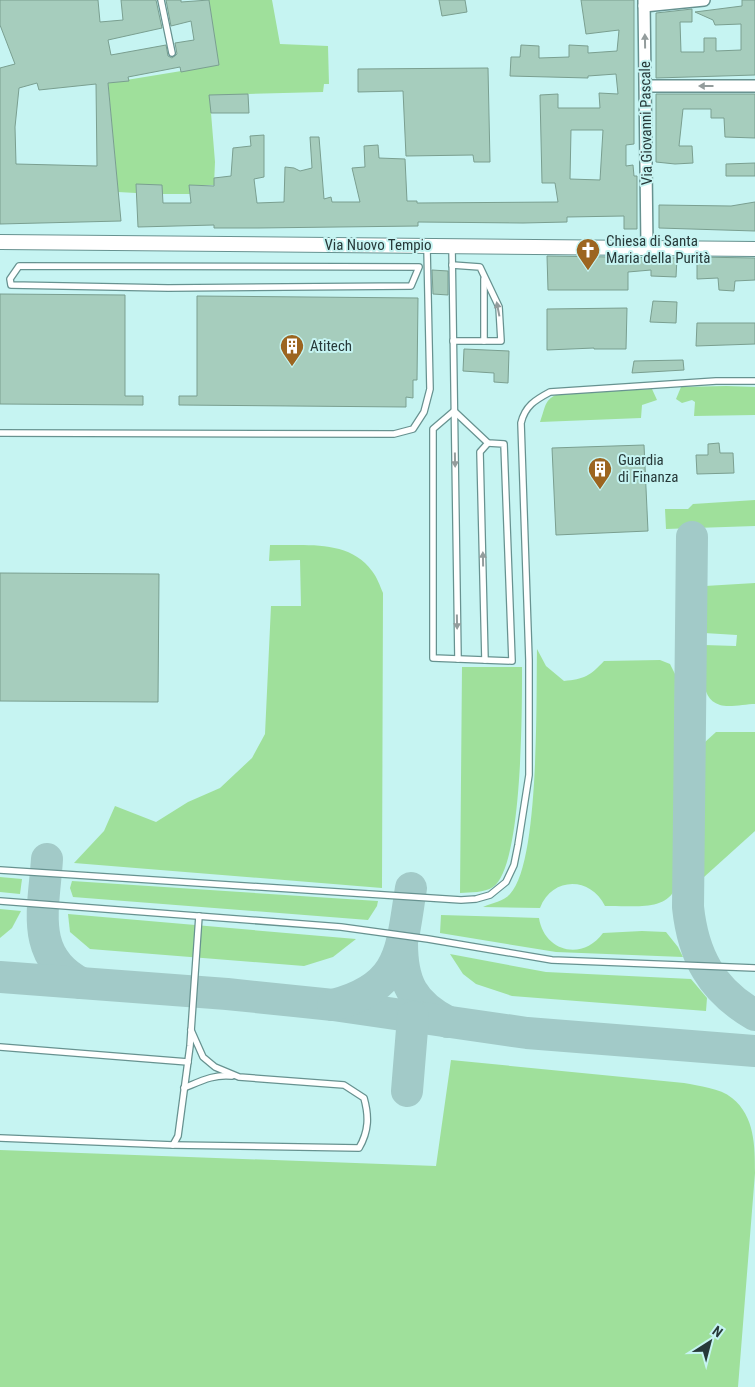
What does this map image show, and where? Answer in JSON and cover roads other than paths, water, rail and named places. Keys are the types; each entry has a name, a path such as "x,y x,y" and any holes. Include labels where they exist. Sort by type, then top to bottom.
{"street":[{"path":"644,3 704,0"},
{"name":"Via Giovanni Pascale","path":"644,3 647,247"},
{"path":"646,86 755,86"},
{"name":"Via Nuovo Tempio","path":"0,242 428,252 452,245 755,249"}],"lane":[{"path":"161,0 172,53"},
{"path":"452,245 458,659"},
{"path":"419,267 19,266 10,278 11,285 21,286 168,288 411,286 428,252"},
{"path":"0,433 394,434 413,429 424,412 430,388 428,252"},
{"path":"452,266 480,267 499,307 500,341 453,341"},
{"path":"484,276 484,341"},
{"path":"0,870 461,900 476,899 490,895 506,882 514,865 529,775 529,660 521,423 523,412 532,402 550,392 716,381 755,381"},
{"path":"454,411 488,443 504,444 512,661 433,658 433,429 454,411"},
{"path":"485,660 480,452 488,443"},
{"path":"0,901 369,930 552,960 755,968"},
{"path":"173,1145 178,1136 188,1062 200,916"},
{"path":"191,1030 203,1058 214,1067 239,1076"},
{"path":"0,1047 188,1062"},
{"path":"0,1138 173,1145 359,1148 366,1136 368,1112 364,1098 344,1085 221,1075 205,1079 184,1088"}],"place":[{"name":"Chiesa di Santa Maria della Purità","path":"588,271"},
{"name":"Atitech","path":"292,367"},
{"name":"Guardia di Finanza","path":"600,490"}]}
